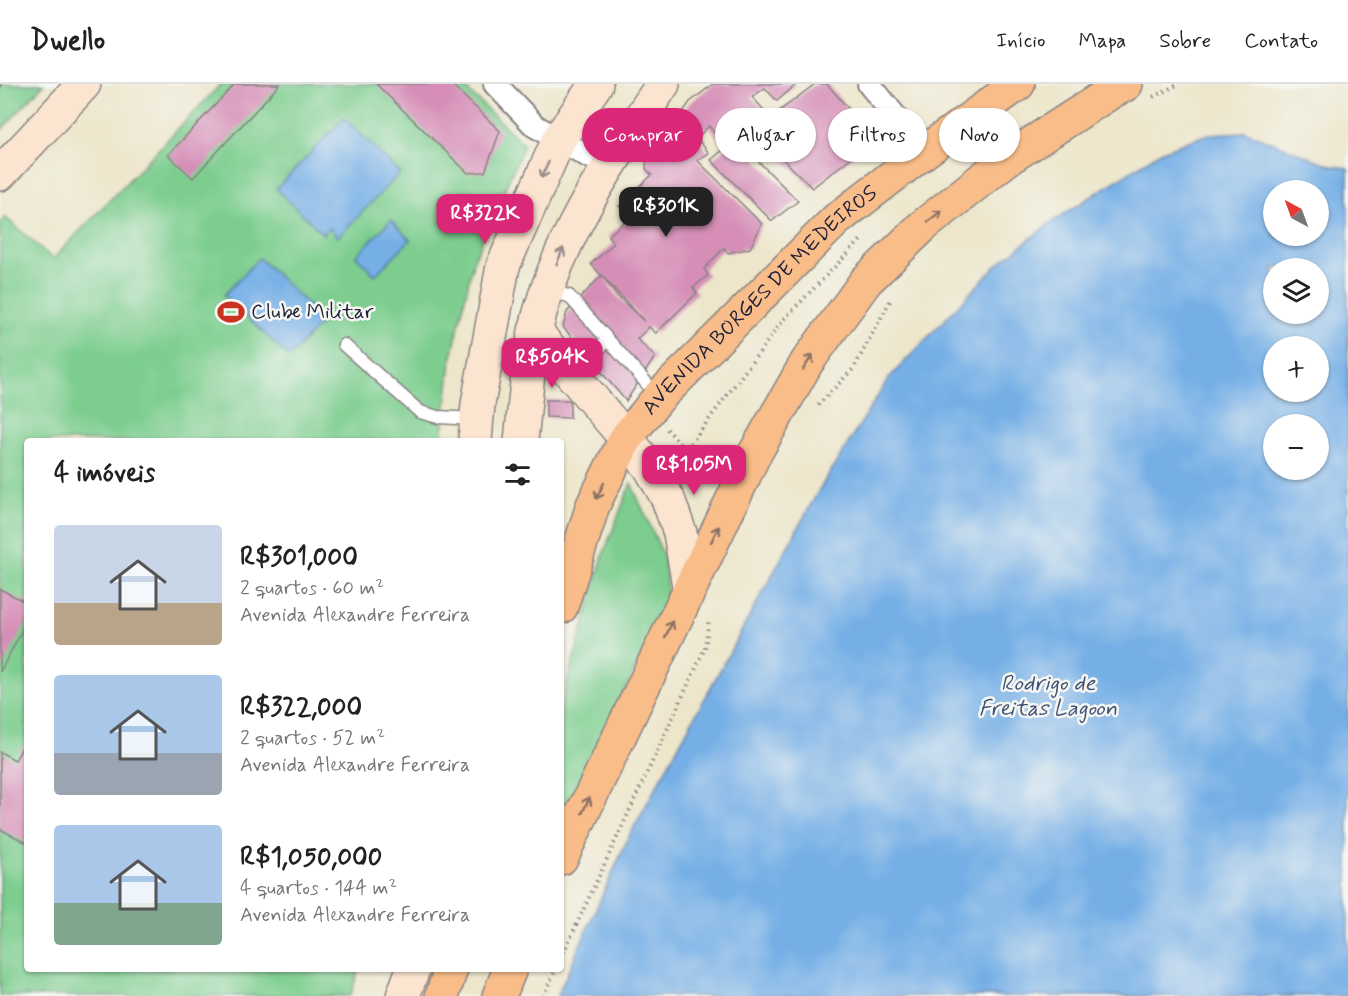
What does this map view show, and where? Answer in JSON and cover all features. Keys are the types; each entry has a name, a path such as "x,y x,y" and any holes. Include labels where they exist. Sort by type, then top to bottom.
{"highway":[{"name":"AVENIDA BORGES DE MEDEIROS","path":"927,150 1018,84"},
{"path":"564,852 754,455 801,372 866,281 923,226 1006,160 1111,92 1137,92"},
{"name":"AVENIDA BORGES DE MEDEIROS","path":"564,597 593,505 626,438 659,396 836,220 911,162"},
{"path":"442,996 451,972"},
{"path":"499,996 509,972"}],"street":[{"path":"0,174 84,84"},
{"path":"495,84 535,126 588,156 609,163"},
{"path":"476,430 503,266 559,139 596,84"},
{"path":"521,438 535,331 560,254 609,163 663,84"},
{"path":"869,84 888,108"},
{"path":"535,331 650,467 668,499 680,533 690,586"},
{"path":"403,996 412,972"}],"lane":[{"path":"547,295 568,296 659,396"},
{"path":"572,373 608,340"},
{"path":"344,345 420,412 476,430"}],"path":[{"path":"1137,92 1179,84"},
{"path":"815,409 854,368 894,292"},
{"path":"564,952 705,648 709,617"},
{"path":"543,996 555,972"}],"green space":[{"path":"0,84 44,84 0,131"},
{"name":"Clube Militar","path":"221,84 461,84 524,145 473,262 451,361 442,438 24,438 24,972 358,972 350,996 0,996 0,223 5,217 53,259"},
{"path":"631,483 664,557 668,601 564,815 564,694 603,555"}],"water":[{"path":"344,118 400,173 338,237 329,228 323,234 276,189"},
{"name":"Rodrigo de Freitas Lagoon","path":"1246,132 1332,166 1348,168 1348,996 557,996 628,838 816,495 889,378 997,265 1050,223 1162,151 1208,134"},
{"path":"391,220 410,240 375,275 356,256"},
{"path":"259,258 324,320 289,357 224,295"}],"building":[{"path":"235,84 280,84 193,178 168,155"},
{"path":"376,84 451,84 500,131 485,172 468,173"},
{"path":"713,84 797,84 777,101 765,88 752,97 762,108 715,108 715,134 709,126 703,132 703,108 686,108"},
{"path":"815,84 827,84 848,108 828,108 828,162 846,162 812,188 786,162 816,162 816,108 783,108"},
{"path":"703,146 709,153 703,156"},
{"path":"715,157 715,162 759,162 798,201 772,221 711,160"},
{"path":"646,162 699,162 762,224 750,248 728,253 724,248 704,269 708,275 693,288 697,293 656,333 649,327 637,339 655,357 626,401 563,327 567,312 602,275 591,264 614,243 608,236 629,218 619,206 652,175 646,169","holes":["605,279 644,321 617,296"]},
{"path":"546,400 570,400 570,418 546,417"},
{"path":"0,589 24,601 24,627 0,672"},
{"path":"24,744 24,841 0,829 0,752 15,760"}],"place":[{"name":"Clube Militar","path":"231,312"}]}
